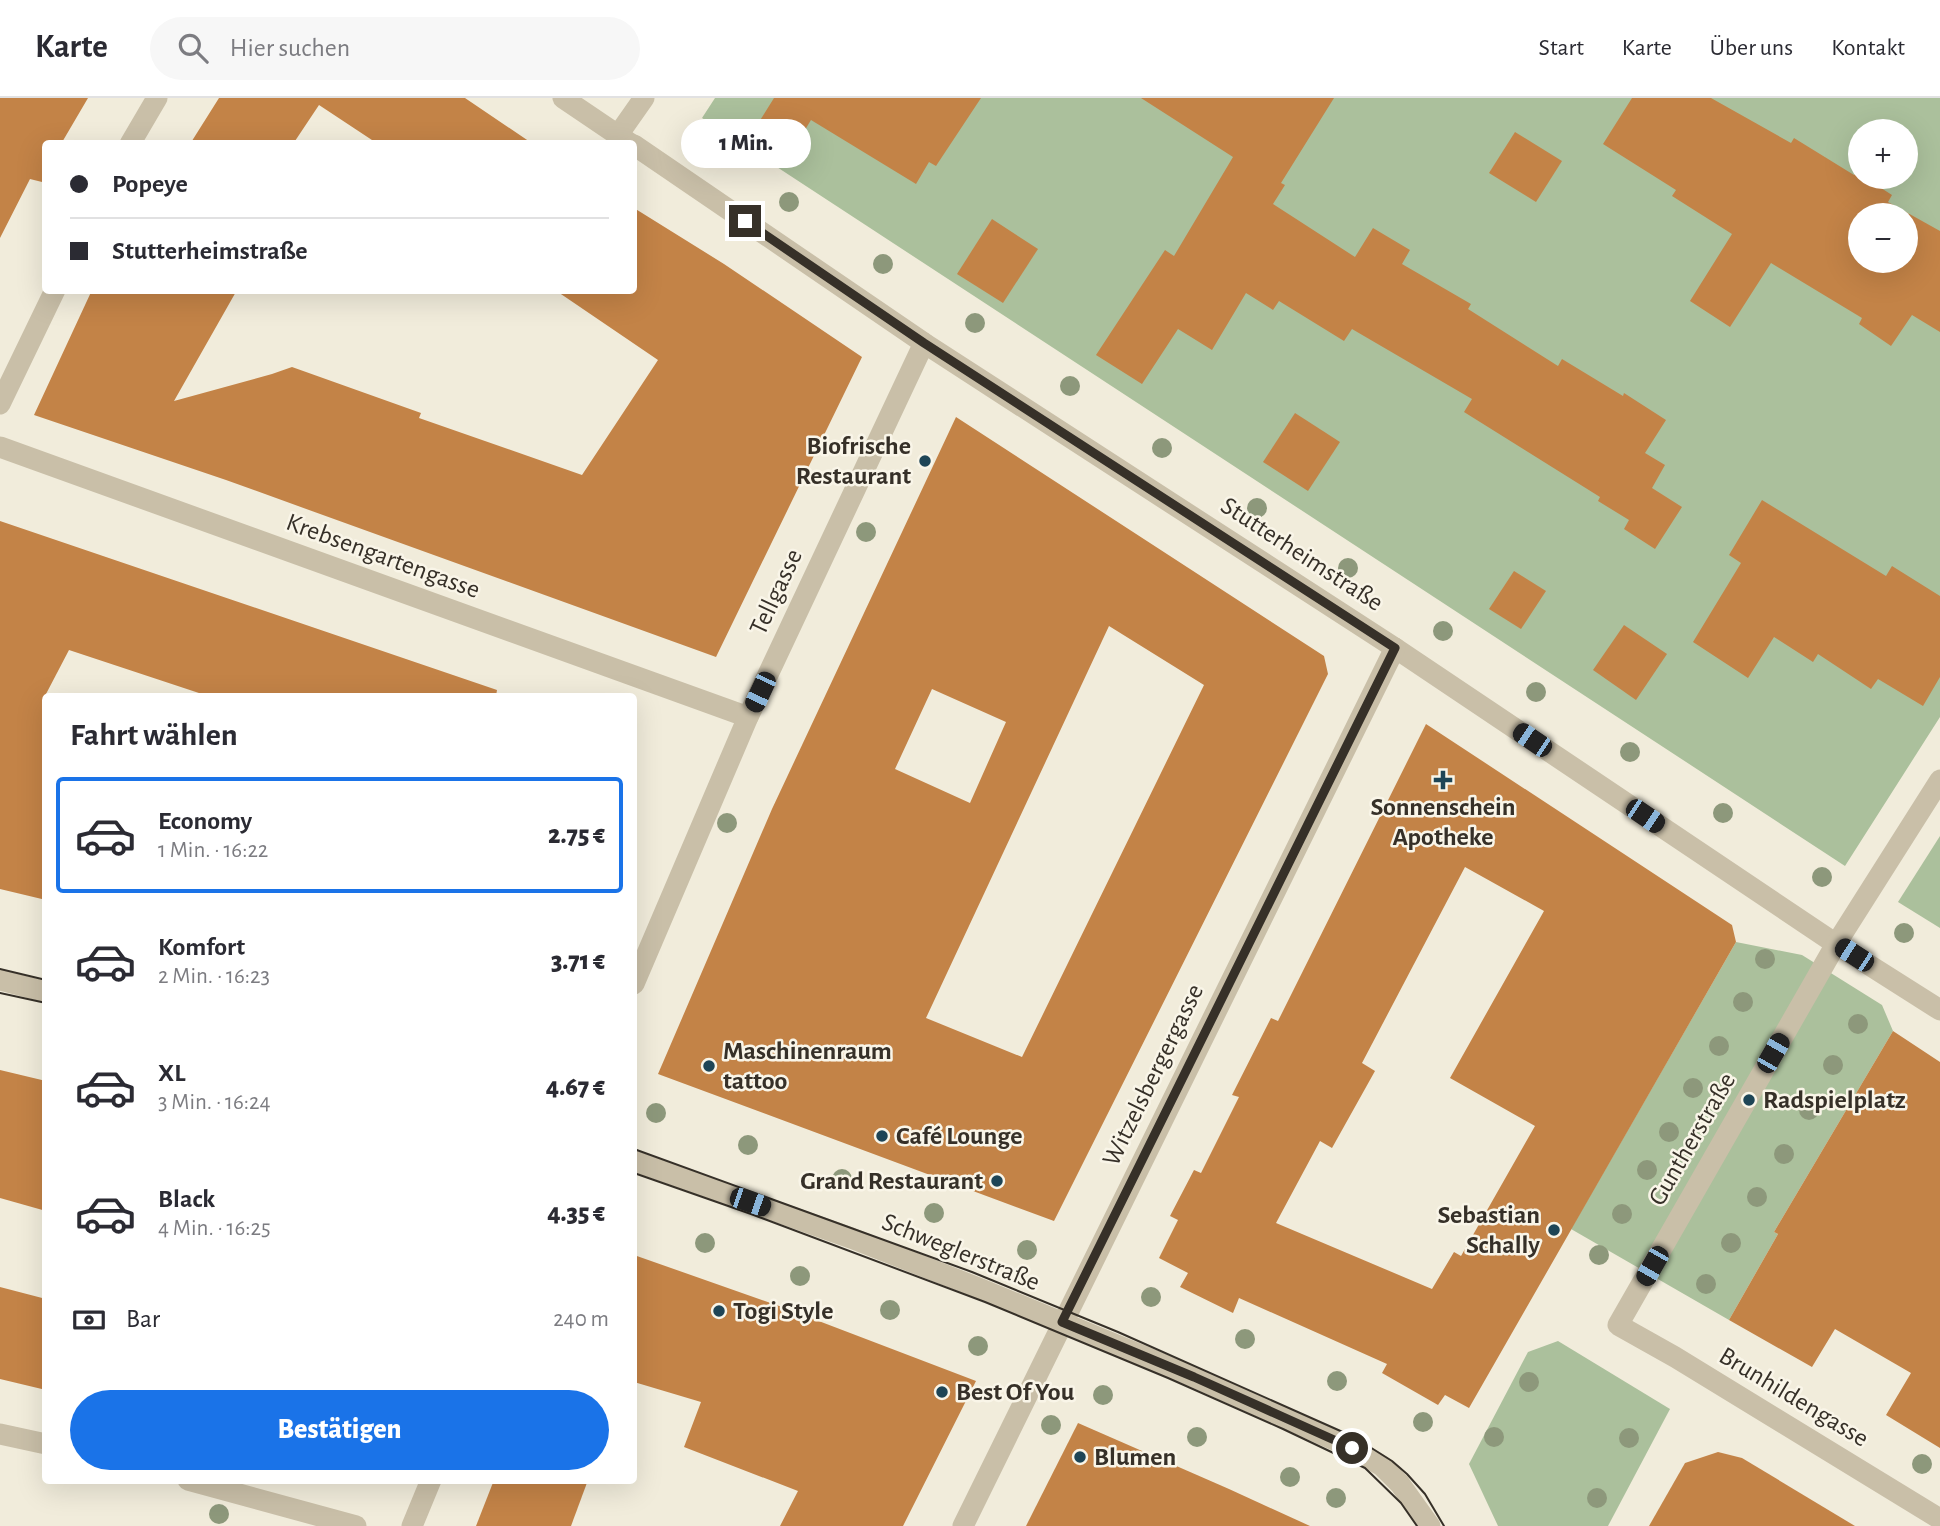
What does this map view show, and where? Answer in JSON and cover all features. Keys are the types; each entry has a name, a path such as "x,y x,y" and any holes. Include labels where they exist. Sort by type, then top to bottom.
{"street":[{"path":"132,140 157,98"},
{"name":"Stutterheimstraße","path":"563,98 626,140"},
{"path":"627,140 644,98"},
{"name":"Stutterheimstraße","path":"637,148 924,343 1395,648 1836,944 1940,1010"},
{"path":"0,404 53,294"},
{"name":"Tellgasse","path":"637,977 748,718 924,343"},
{"name":"Krebsengartengasse","path":"0,447 748,718"},
{"name":"Witzelsbergergasse","path":"963,1526 1395,648"},
{"name":"Guntherstraße","path":"1618,1325 1836,944 1940,780"},
{"path":"0,980 42,991"},
{"name":"Schweglerstraße","path":"637,1162 851,1238 1062,1322 1194,1377 1352,1448 1382,1466 1400,1484 1430,1526"},
{"name":"Brunhildengasse","path":"1618,1325 1940,1518"},
{"path":"0,1434 42,1443"},
{"path":"203,1484 356,1526"},
{"path":"412,1526 429,1484"}],"green space":[{"path":"715,98 1940,98 1940,717 1845,866 702,118"},
{"path":"1940,836 1940,928 1898,902"},
{"name":"Radspielplatz","path":"1736,942 1802,955 1882,1005 1893,1031 1774,1232 1778,1234 1729,1320 1571,1229"},
{"path":"1558,1341 1670,1409 1608,1526 1498,1526 1469,1464 1528,1352"}],"building":[{"path":"0,98 88,98 63,140 42,140 42,182 30,179 0,238"},
{"path":"219,98 465,98 527,140 372,140 319,105 296,140 193,140"},
{"path":"774,98 981,98 936,166 929,162 916,184 811,120 786,161 749,138"},
{"path":"1141,98 1334,98 1281,183 1285,185 1273,204 1355,257 1373,228 1410,250 1402,264 1471,304 1468,309 1558,366 1562,359 1666,420 1645,453 1665,465 1652,488 1682,507 1655,549 1624,529 1629,520 1598,501 1600,497 1464,412 1472,399 1352,329 1344,341 1279,301 1273,310 1246,293 1212,350 1178,329 1142,384 1096,355 1165,250 1174,256 1233,157"},
{"path":"1632,98 1711,98 1791,143 1794,138 1848,171 1848,189 1883,189 1892,195 1890,203 1848,203 1848,273 1918,273 1918,219 1940,231 1940,332 1912,315 1891,346 1859,324 1862,318 1771,263 1730,327 1690,301 1732,234 1672,196 1676,190 1603,144"},
{"path":"1515,132 1562,161 1536,202 1489,173"},
{"path":"637,210 724,264 862,357 716,657 226,480 34,415 90,294 235,294 174,401 292,367 421,413 419,418 582,475 658,360 561,294 637,294"},
{"path":"992,219 1038,249 1003,303 957,274"},
{"path":"1295,413 1340,442 1308,491 1263,462"},
{"path":"956,417 1324,656 1328,674 1054,1221 658,1074 772,809","holes":["1109,626 1204,685 1022,1057 926,1018","932,689 1006,722 970,803 895,769"]},
{"path":"1762,500 1886,576 1892,566 1940,596 1940,677 1923,706 1878,679 1871,689 1818,654 1813,662 1774,637 1748,678 1693,642 1741,563 1729,555"},
{"path":"0,521 497,690 496,693 199,693 69,650 47,693 42,693 42,899 0,889"},
{"path":"1514,571 1546,591 1521,629 1489,609"},
{"path":"1624,625 1667,654 1636,700 1593,670"},
{"path":"1426,724 1732,925 1736,942 1469,1408 1445,1395 1438,1405 1382,1373 1387,1364 1239,1298 1233,1313 1180,1287 1188,1273 1159,1258 1178,1220 1170,1216 1194,1170 1201,1173 1239,1097 1232,1095 1271,1018 1278,1021","holes":["1465,867 1544,911 1450,1078 1535,1126 1461,1256 1454,1252 1432,1289 1276,1223 1320,1141 1332,1148 1375,1071 1362,1063"]},
{"path":"1893,1031 1940,1062 1940,1448 1886,1415 1911,1373 1835,1329 1812,1367 1729,1320 1778,1234 1774,1232"},
{"path":"0,1070 42,1080 42,1210 0,1198"},
{"path":"637,1256 782,1307 976,1381 903,1526 780,1526 798,1491 684,1447 701,1402 637,1383"},
{"path":"0,1287 42,1298 42,1389 0,1379"},
{"path":"1078,1423 1229,1489 1310,1526 1026,1526"},
{"path":"1718,1452 1742,1458 1855,1526 1649,1526 1685,1463"},
{"path":"492,1484 587,1484 571,1526 476,1526"}],"tram line":[{"path":"0,969 42,979"},
{"path":"0,993 42,1002"},
{"path":"637,1150 972,1272 1118,1332 1354,1437 1407,1474 1425,1494 1444,1526"},
{"path":"637,1174 985,1302 1283,1429 1365,1468 1401,1503 1417,1526"}],"place":[{"name":"Biofrische Restaurant","path":"925,461"},
{"name":"Sonnenschein Apotheke","path":"1443,780"},
{"name":"Maschinenraum tattoo","path":"709,1066"},
{"name":"Radspielplatz","path":"1749,1100"},
{"name":"Café Lounge","path":"882,1136"},
{"name":"Grand Restaurant","path":"997,1181"},
{"name":"Sebastian Schally","path":"1554,1230"},
{"name":"Togi Style","path":"719,1311"},
{"name":"Best Of You","path":"942,1392"},
{"name":"Blumen","path":"1080,1457"}],"route":[{"path":"745,221 924,343 1395,648 1062,1322 1194,1377 1352,1448"}]}
